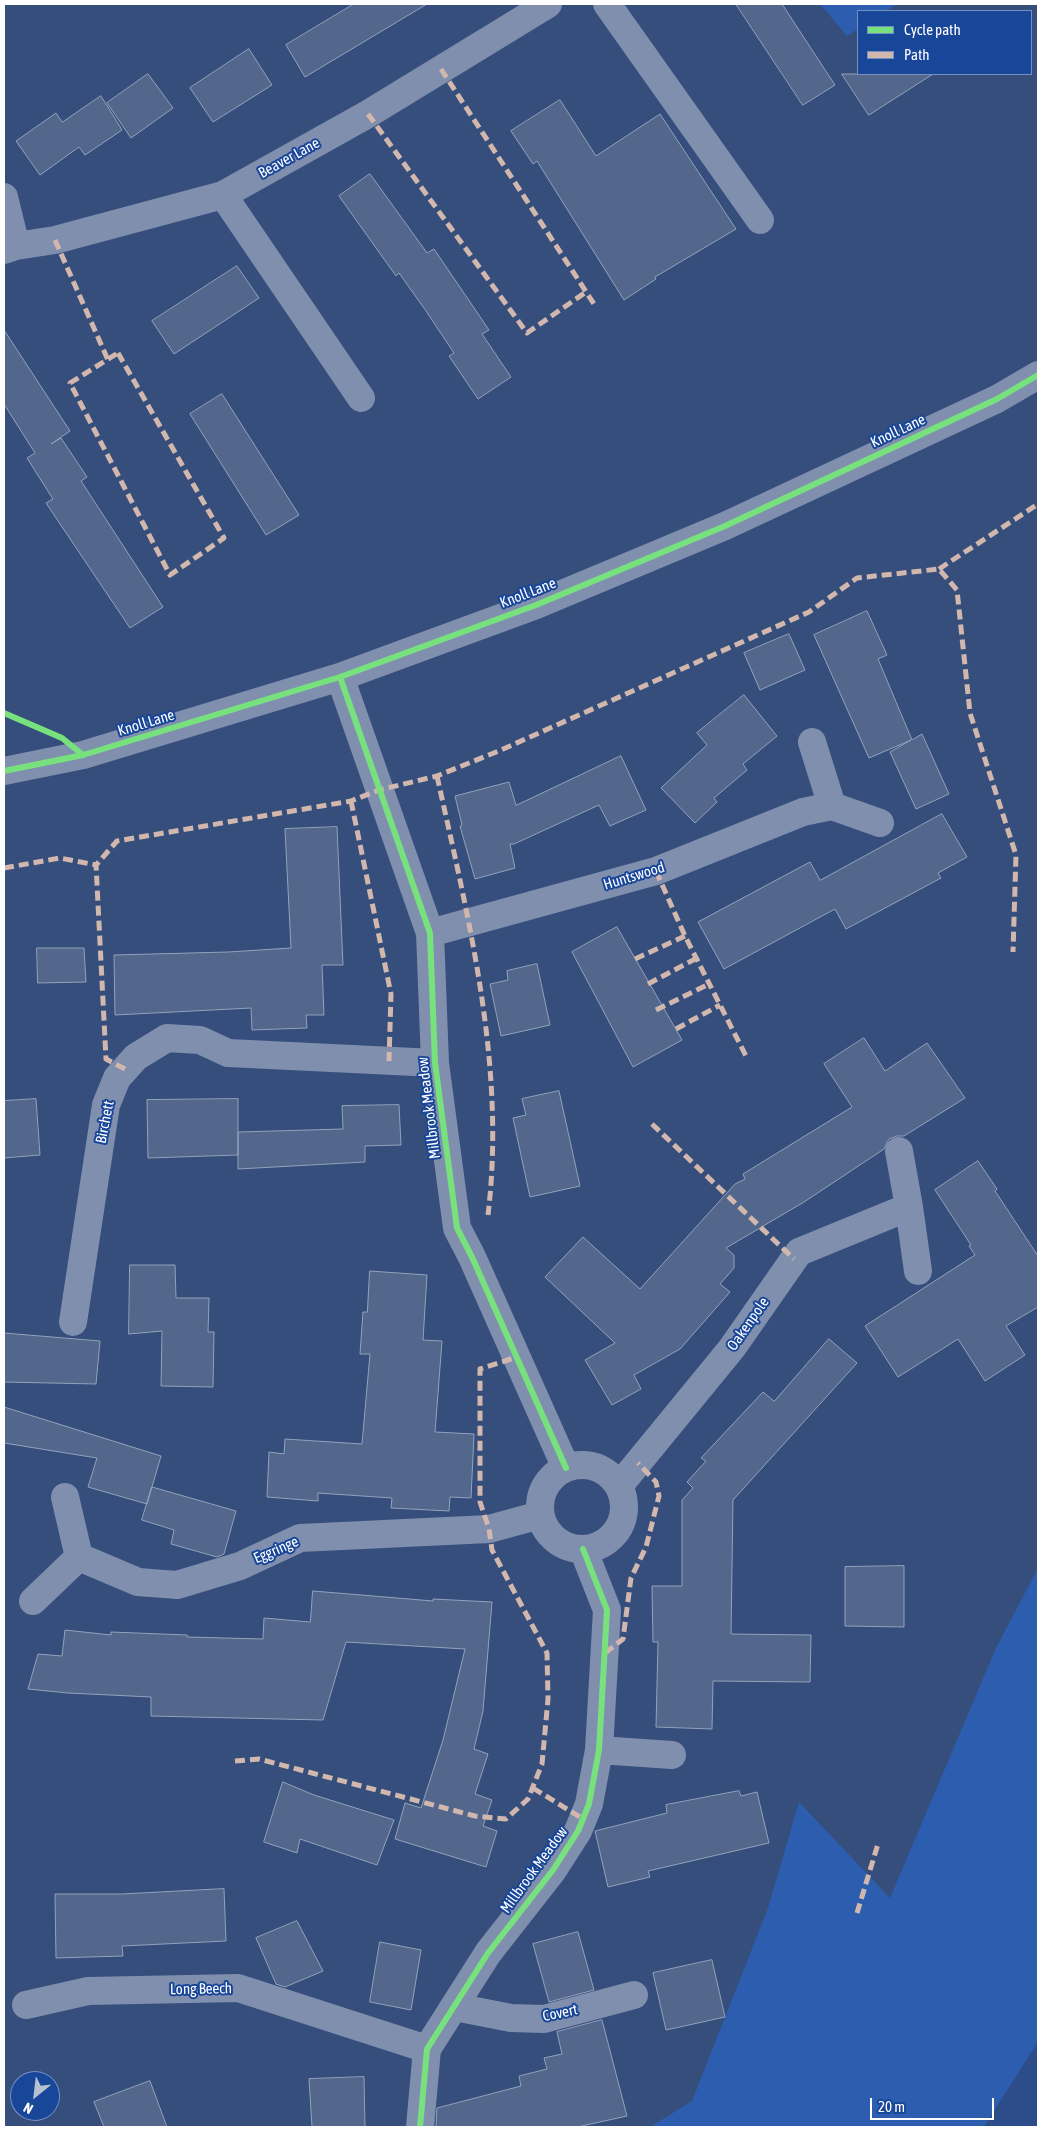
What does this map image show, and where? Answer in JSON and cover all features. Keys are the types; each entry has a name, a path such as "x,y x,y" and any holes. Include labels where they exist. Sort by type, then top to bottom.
{"street":[{"name":"Beaver Lane","path":"10,248 55,240 223,195 368,114 548,4"},
{"path":"607,4 760,220"},
{"path":"223,195 361,398"},
{"path":"4,197 10,248"},
{"name":"Knoll Lane","path":"4,771 83,755 340,677 536,605 725,526 996,398 1038,375"},
{"name":"Millbrook Meadow","path":"340,677 430,933 435,1063 457,1228 472,1257 566,1468"},
{"path":"812,742 832,806 880,824"},
{"name":"Huntswood","path":"430,933 656,871 803,812 832,806"},
{"name":"Birchett","path":"73,1322 106,1105 117,1078 136,1057 167,1038 200,1040 228,1053 435,1063"},
{"path":"899,1151 918,1271"},
{"name":"Oakenpole","path":"619,1486 732,1348 799,1252 909,1207"},
{"path":"578,1465 602,1470 612,1477 619,1486 624,1500 623,1515 618,1528 609,1539 597,1546 583,1549 568,1547 558,1542 544,1525 540,1515 540,1500 545,1486 554,1475 566,1468 578,1465"},
{"path":"33,1601 79,1557 65,1497"},
{"name":"Eggringe","path":"79,1557 138,1582 177,1585 240,1566 300,1538 489,1529 540,1515"},
{"name":"Millbrook Meadow","path":"420,2127 427,2048 455,2007 488,1952 553,1870 578,1831 589,1804 598,1750 607,1610 583,1549"},
{"path":"598,1750 672,1755"},
{"name":"Long Beech","path":"26,2005 88,1991 238,1988 427,2048"},
{"name":"Covert","path":"455,2007 510,2018 544,2019 634,1995"}],"shaded area":[{"path":"820,4 898,4 888,10 857,10 857,30 847,36"},
{"path":"1038,1568 1038,2042 984,2127 650,2127 692,2101 768,1908 799,1802 890,1898 996,1648"},
{"path":"1038,2042 1038,2127 984,2127"}],"building":[{"path":"354,4 427,4 305,77 286,45"},
{"path":"736,4 782,4 835,85 803,105"},
{"path":"249,49 272,85 213,122 190,88"},
{"path":"148,74 173,108 131,138 107,103"},
{"path":"842,74 931,75 869,115"},
{"path":"101,96 122,130 85,155 79,147 40,175 16,141 56,113 62,122"},
{"path":"560,100 596,156 660,114 736,229 655,277 656,279 624,300 537,161 533,164 511,131"},
{"path":"370,174 427,253 434,249 489,330 482,334 511,377 478,399 449,356 454,353 426,311 399,273 396,276 339,196"},
{"path":"237,266 259,298 174,354 152,321"},
{"path":"4,330 70,431 51,444 61,438 87,477 81,481 163,607 130,628 46,503 53,499 27,458 35,453 4,404"},
{"path":"222,394 299,515 266,535 190,414"},
{"path":"867,611 887,655 878,659 912,740 922,734 949,794 916,809 890,752 911,740 869,758 814,635"},
{"path":"789,634 805,670 760,690 744,653"},
{"path":"744,695 777,736 743,764 747,770 714,798 717,802 695,823 661,788 707,745 697,733"},
{"path":"621,756 646,810 610,826 599,805 514,844 510,844 515,868 475,879 460,826 462,825 455,796 509,782 516,805"},
{"path":"942,814 967,857 938,873 941,878 846,929 835,909 724,969 698,922 810,862 820,880"},
{"path":"337,827 343,965 322,965 324,1015 306,1015 307,1028 252,1030 251,1008 115,1015 114,955 228,952 291,948 285,829"},
{"path":"617,927 682,1040 633,1067 572,952"},
{"path":"37,948 84,948 86,982 38,983"},
{"path":"537,964 550,1025 501,1036 490,984 508,980 507,971"},
{"path":"864,1038 885,1071 927,1043 965,1098 904,1136 889,1139 884,1149 804,1202 726,1248 734,1255 734,1268 720,1284 730,1292 680,1349 634,1375 641,1389 612,1405 585,1360 615,1343 545,1277 583,1237 640,1289 735,1184 745,1179 743,1174 852,1107 824,1064"},
{"path":"559,1091 580,1186 530,1197 513,1118 526,1115 522,1099"},
{"path":"36,1099 40,1155 4,1158 4,1101"},
{"path":"238,1099 238,1155 148,1158 147,1100"},
{"path":"399,1105 401,1145 365,1146 365,1162 238,1169 238,1132 343,1129 342,1106"},
{"path":"978,1161 997,1189 995,1191 1038,1256 1038,1307 1006,1326 1025,1355 985,1381 958,1339 898,1377 865,1326 975,1255 969,1246 971,1245 935,1190"},
{"path":"130,1265 175,1265 176,1298 209,1298 208,1332 214,1332 213,1387 161,1386 162,1331 129,1334"},
{"path":"370,1271 427,1275 423,1340 442,1341 435,1432 474,1434 471,1498 450,1497 449,1511 391,1508 392,1498 318,1493 318,1501 267,1497 269,1452 284,1454 285,1439 362,1444 370,1354 360,1354 363,1312 367,1312"},
{"path":"4,1333 100,1341 96,1384 4,1382"},
{"path":"829,1339 857,1363 733,1500 731,1634 811,1635 810,1682 713,1681 712,1729 656,1727 658,1642 653,1642 652,1586 682,1586 682,1500 693,1488 687,1482 706,1461 701,1458 763,1392 774,1401"},
{"path":"4,1407 161,1456 147,1504 88,1487 97,1458 4,1443"},
{"path":"152,1487 236,1511 224,1554 217,1557 171,1544 174,1530 142,1520"},
{"path":"904,1566 904,1627 845,1626 845,1567"},
{"path":"313,1591 433,1601 433,1599 492,1602 483,1711 474,1749 488,1754 475,1794 492,1800 483,1826 497,1831 486,1867 395,1839 405,1803 421,1808 443,1740 465,1649 346,1642 323,1720 151,1716 151,1697 28,1689 38,1654 62,1656 65,1630 111,1635 111,1632 263,1639 264,1618 310,1622"},
{"path":"283,1782 314,1795 394,1820 377,1865 300,1839 297,1853 264,1842"},
{"path":"739,1791 741,1796 757,1792 769,1843 648,1871 650,1877 608,1887 595,1831 667,1813 666,1805"},
{"path":"224,1889 226,1941 122,1946 123,1956 56,1958 55,1894 121,1894"},
{"path":"297,1921 323,1971 285,1987 276,1984 256,1938"},
{"path":"578,1932 594,1990 549,2002 533,1944"},
{"path":"380,1942 421,1950 411,2010 370,2002"},
{"path":"712,1960 725,2017 666,2030 653,1973"},
{"path":"602,2020 627,2116 577,2127 436,2127 437,2108 521,2086 519,2076 547,2069 544,2058 562,2054 557,2032"},
{"path":"364,2077 365,2127 312,2127 309,2079"},
{"path":"150,2081 167,2127 104,2127 94,2102"}],"marked path":[{"path":"441,69 594,304"},
{"path":"368,114 527,333 586,292"},
{"path":"55,240 108,360"},
{"path":"118,353 224,538 170,575 70,383 118,353"},
{"path":"939,569 1038,504"},
{"path":"125,1069 106,1059 96,865 117,841 351,801 379,790 437,776 501,750 809,612 857,578 939,569 957,590 970,713 1016,855 1013,952"},
{"path":"437,776 472,939 488,1049 492,1104 492,1159 488,1215"},
{"path":"351,801 391,994 389,1061"},
{"path":"4,868 60,858 96,865"},
{"path":"656,871 685,936 747,1058"},
{"path":"635,959 685,936"},
{"path":"648,984 697,958"},
{"path":"656,1010 709,984"},
{"path":"676,1029 720,1005"},
{"path":"652,1124 794,1259"},
{"path":"235,1761 259,1759 475,1816 506,1819 528,1799 542,1764 548,1699 547,1653 492,1550 489,1529 480,1502 480,1369 517,1357"},
{"path":"605,1653 623,1639 631,1578 646,1547 659,1496 656,1482 638,1463"},
{"path":"533,1788 583,1819"},
{"path":"857,1913 878,1844"}],"cycle path":[{"path":"4,771 83,755 340,677 536,605 725,526 997,399 1038,375"},
{"path":"340,677 430,933 435,1063 457,1228 472,1257 566,1468"},
{"path":"4,713 62,738 83,755"},
{"path":"420,2127 427,2049 488,1953 553,1870 578,1831 589,1804 599,1750 607,1610 583,1549"}]}
